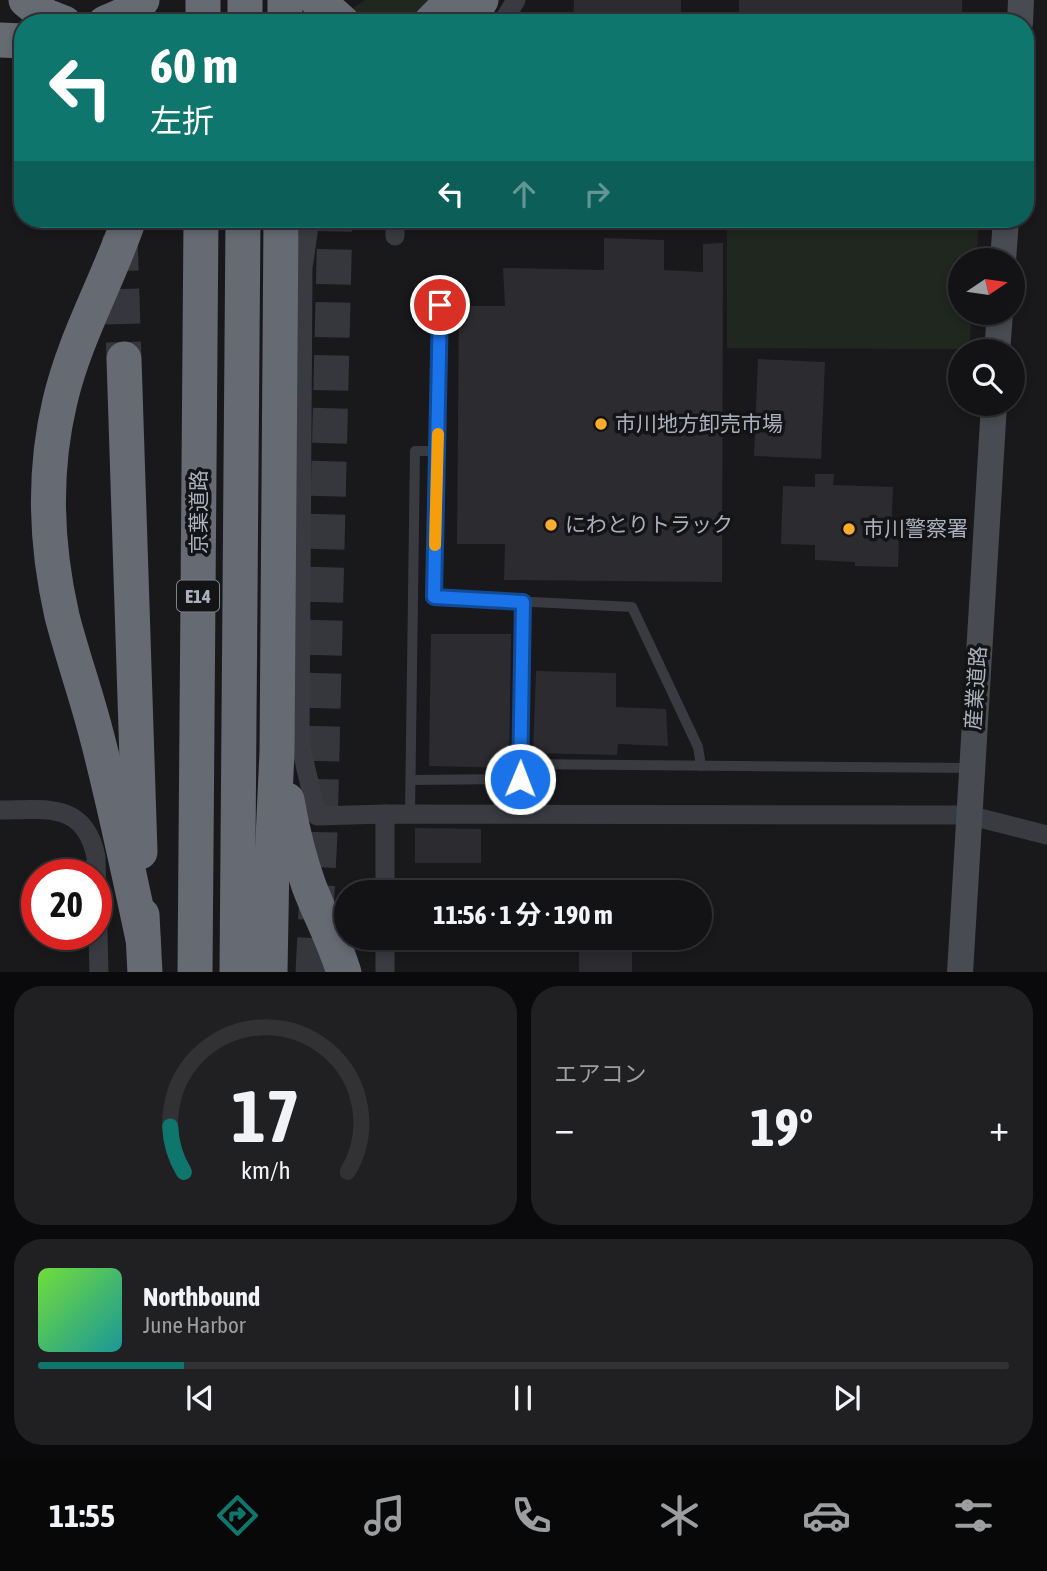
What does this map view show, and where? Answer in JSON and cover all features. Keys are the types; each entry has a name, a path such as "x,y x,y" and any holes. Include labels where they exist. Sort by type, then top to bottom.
{"highway":[{"path":"26,0 44,14"},
{"path":"127,14 142,0"},
{"path":"317,0 333,14"},
{"path":"438,14 453,0"},
{"path":"125,228 66,376 53,439 48,508 55,584 105,766 144,956"},
{"name":"京葉道路","path":"195,972 201,228"},
{"name":"京葉道路","path":"237,972 243,228"},
{"path":"270,972 277,752 281,228"},
{"path":"281,270 286,228"},
{"path":"124,359 144,956"},
{"path":"277,752 301,860 344,972"}],"main road":[{"path":"1004,248 1005,228"},
{"name":"産業道路","path":"960,972 993,416"}],"street":[{"path":"309,228 303,268 300,743 317,816 968,815 1047,835"},
{"path":"0,810 54,810 77,820 86,828 93,841 96,857 99,972"},
{"path":"385,880 386,814"},
{"path":"385,950 385,972"}],"lane":[{"path":"441,281 434,597 632,607 698,747 701,766"},
{"path":"410,814 415,451 437,451"},
{"path":"411,780 520,779 523,602"},
{"path":"520,764 971,768"}],"shaded area":[{"path":"365,0 429,0 414,14 356,14 353,8"},
{"path":"727,228 978,228 977,248 948,248 948,326 971,326 970,339 948,339 948,349 727,348"}],"building":[{"path":"574,0 681,0 681,14 573,14"},
{"path":"739,0 962,0 962,14 739,14"},
{"path":"604,238 664,240 664,270 703,272 703,244 723,243 722,582 504,580 505,544 457,544 459,306 505,306 503,268 604,270"},
{"path":"758,359 825,362 821,459 754,456"},
{"path":"815,474 834,474 833,485 893,487 891,537 899,537 898,567 855,566 855,562 815,560 815,545 781,544 783,486 815,487"},
{"path":"431,634 511,634 509,768 429,766"},
{"path":"536,671 616,673 616,707 666,709 668,746 618,744 617,755 533,753"},
{"path":"415,828 481,829 481,863 415,863"},
{"path":"579,950 632,950 632,972 579,972"}],"tunnel":[{"path":"313,972 320,833 335,228"},
{"path":"120,236 124,359"}],"slow traffic":[{"path":"435,545 438,434"}],"place":[{"name":"市川地方卸売市場","path":"601,424"},
{"name":"にわとりトラック","path":"551,525"},
{"name":"市川警察署","path":"849,529"}],"route":[{"path":"440,305 434,597 523,602 520,779"}]}
